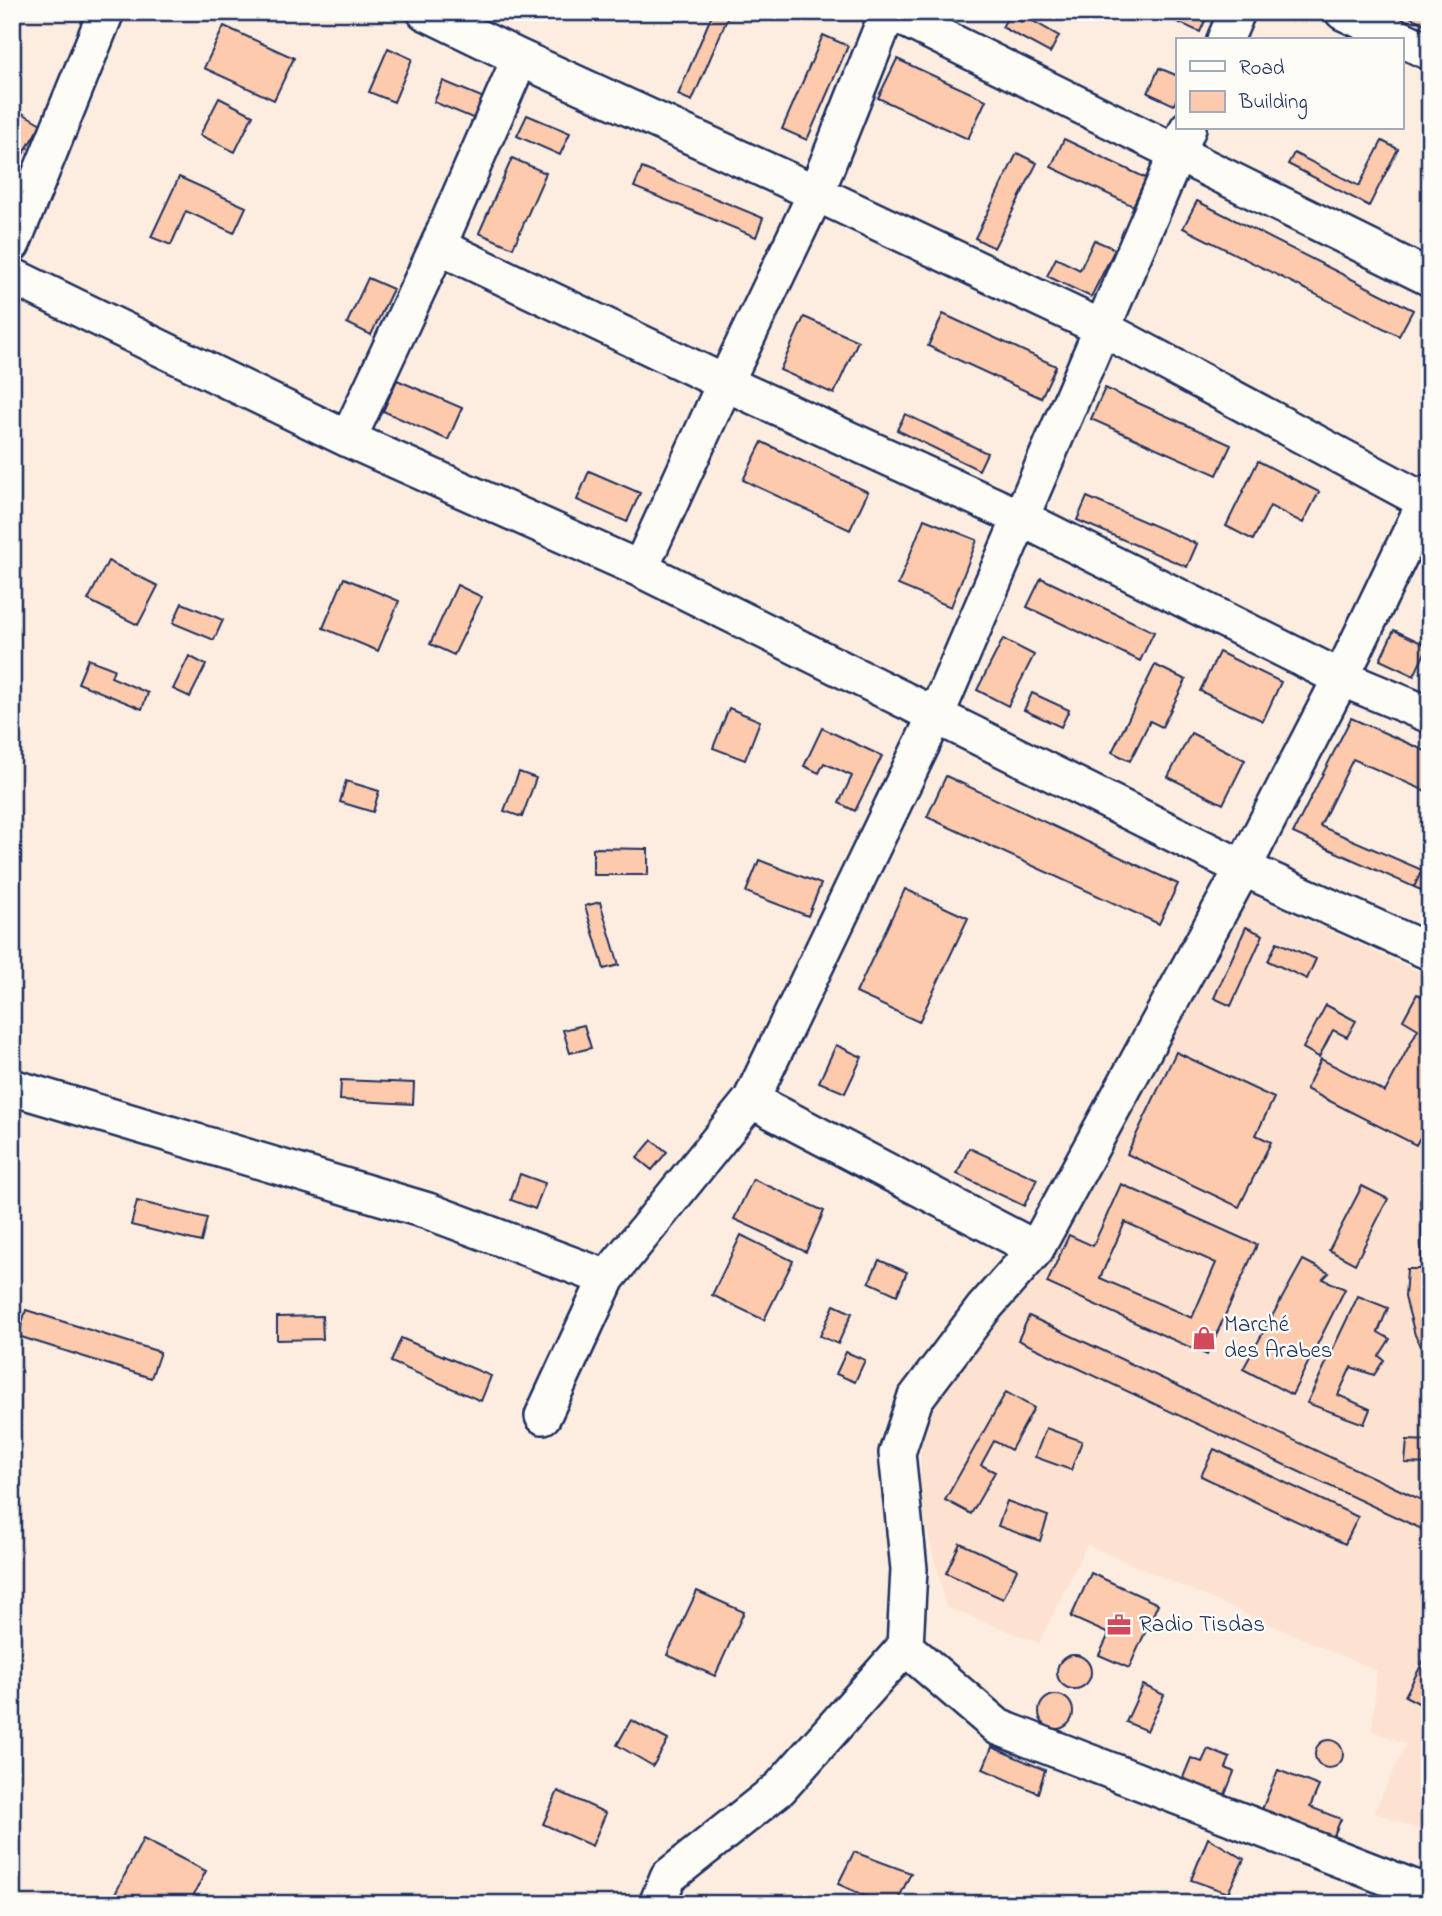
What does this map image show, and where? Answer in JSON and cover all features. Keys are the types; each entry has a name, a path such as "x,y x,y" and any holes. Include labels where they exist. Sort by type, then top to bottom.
{"street":[{"path":"12,244 106,12"},
{"path":"425,12 1102,328 1428,499 1342,678 1037,1249 983,1309 915,1399 897,1453 909,1569 905,1647 780,1788 667,1877 657,1904"},
{"path":"640,569 816,193 890,12 1182,141 1430,278"},
{"path":"1226,38 1237,12"},
{"path":"1343,12 1400,38"},
{"path":"1404,40 1430,52"},
{"path":"348,439 438,246 520,58"},
{"path":"543,1416 607,1278 751,1100 936,715 1182,141"},
{"path":"438,246 725,383 1021,518 1342,678 1430,715"},
{"path":"12,276 348,439 640,569 1242,868 1430,952"},
{"path":"12,1087 428,1211 607,1278"},
{"path":"751,1100 1037,1249"},
{"path":"905,1647 998,1727 1430,1894"}],"shaded area":[{"name":"Marché des Arabes","path":"1244,891 1430,977 1430,1834 1374,1812 1406,1744 1372,1731 1377,1671 1087,1545 1039,1643 946,1607 920,1500 921,1439 942,1387"}],"building":[{"path":"713,12 730,12 692,101 678,95"},
{"path":"1155,12 1209,12 1200,32"},
{"path":"1400,12 1430,12 1430,27"},
{"path":"1009,15 1022,22 1026,17 1059,36 1050,53 1002,27"},
{"path":"224,26 294,58 274,100 204,68"},
{"path":"823,35 848,46 807,140 782,129"},
{"path":"388,48 412,59 394,102 369,92"},
{"path":"897,59 986,100 968,139 878,98"},
{"path":"1159,68 1176,75 1174,105 1148,93"},
{"path":"443,81 484,98 475,119 434,102"},
{"path":"219,98 253,115 235,152 200,135"},
{"path":"12,107 41,124 19,161 12,157"},
{"path":"527,115 570,133 560,155 517,136"},
{"path":"1064,139 1146,178 1133,206 1051,167"},
{"path":"1382,141 1398,149 1369,206 1288,164 1294,153 1359,186"},
{"path":"1017,153 1037,163 994,248 975,238"},
{"path":"512,158 546,173 513,248 479,233"},
{"path":"642,168 763,218 756,237 634,187"},
{"path":"179,177 246,207 234,233 186,211 171,245 151,237"},
{"path":"1197,201 1413,310 1399,336 1183,228"},
{"path":"1430,214 1430,237 1421,233"},
{"path":"1094,240 1115,249 1091,297 1047,276 1056,258 1080,270"},
{"path":"368,278 393,289 371,335 347,323"},
{"path":"943,314 1056,366 1041,398 928,346"},
{"path":"804,317 858,341 834,394 780,370"},
{"path":"397,380 462,408 448,440 383,411"},
{"path":"1105,388 1231,445 1217,475 1091,419"},
{"path":"905,414 987,453 979,470 897,430"},
{"path":"762,442 868,492 850,530 743,480"},
{"path":"1258,461 1319,492 1303,523 1270,506 1253,540 1226,526"},
{"path":"589,471 640,493 627,522 577,500"},
{"path":"1087,497 1197,544 1187,567 1077,520"},
{"path":"924,519 977,540 951,607 898,585"},
{"path":"108,561 158,586 138,625 88,600"},
{"path":"344,578 399,601 378,651 323,628"},
{"path":"1041,578 1154,632 1140,661 1027,607"},
{"path":"457,585 482,597 454,655 430,644"},
{"path":"182,603 223,620 214,640 173,623"},
{"path":"1394,630 1428,646 1414,676 1380,660"},
{"path":"1003,639 1034,655 1008,706 977,690"},
{"path":"1219,652 1281,682 1263,721 1200,691"},
{"path":"189,656 206,665 190,697 173,689"},
{"path":"88,659 114,669 111,677 148,693 142,709 78,683"},
{"path":"1155,665 1186,680 1162,727 1150,721 1130,761 1112,752"},
{"path":"1032,693 1069,710 1061,727 1024,710"},
{"path":"729,708 760,721 745,760 713,748"},
{"path":"1351,718 1430,753 1430,793 1353,759 1320,826 1422,870 1414,887 1293,833"},
{"path":"822,728 882,756 855,811 839,803 852,776 824,763 819,773 804,766"},
{"path":"1191,733 1245,760 1223,804 1168,777"},
{"path":"519,772 536,778 522,817 504,811"},
{"path":"946,776 1178,884 1159,924 927,817"},
{"path":"346,781 379,791 373,812 340,802"},
{"path":"593,848 648,849 648,875 593,875"},
{"path":"759,860 821,884 808,916 746,892"},
{"path":"1422,870 1430,873 1430,894 1414,887"},
{"path":"905,889 968,918 919,1022 856,993"},
{"path":"600,902 619,965 604,969 585,906"},
{"path":"1246,927 1263,935 1231,1006 1214,998"},
{"path":"1277,942 1316,959 1307,979 1268,961"},
{"path":"1417,994 1430,1000 1430,1118 1416,1145 1306,1089 1321,1059 1385,1092 1418,1029 1403,1020"},
{"path":"1326,1005 1356,1021 1347,1037 1333,1030 1319,1057 1303,1048"},
{"path":"584,1025 591,1048 570,1053 563,1030"},
{"path":"836,1045 862,1057 845,1093 819,1082"},
{"path":"1176,1052 1274,1098 1256,1135 1271,1142 1239,1207 1127,1154"},
{"path":"341,1080 414,1083 413,1104 340,1100"},
{"path":"652,1140 667,1152 652,1170 637,1158"},
{"path":"969,1148 1037,1179 1024,1206 957,1174"},
{"path":"520,1174 545,1183 535,1209 511,1200"},
{"path":"1430,1177 1430,1366 1415,1335 1405,1297 1407,1269 1421,1269 1420,1201"},
{"path":"753,1179 824,1211 806,1252 734,1219"},
{"path":"1121,1184 1257,1245 1207,1355 1047,1283 1069,1235 1093,1246","holes":["1125,1222 1216,1263 1192,1318 1100,1278"]},
{"path":"1362,1186 1388,1199 1355,1264 1329,1250"},
{"path":"137,1201 207,1218 201,1242 131,1225"},
{"path":"741,1235 793,1261 764,1320 712,1295"},
{"path":"879,1260 907,1272 897,1295 869,1282"},
{"path":"1303,1260 1329,1273 1323,1279 1345,1289 1292,1395 1243,1369"},
{"path":"1358,1296 1388,1308 1378,1332 1390,1339 1379,1356 1384,1360 1374,1375 1351,1367 1338,1395 1370,1409 1364,1424 1307,1403"},
{"path":"834,1305 852,1313 838,1344 820,1336"},
{"path":"26,1310 160,1352 151,1378 18,1336"},
{"path":"322,1316 323,1339 277,1340 277,1317"},
{"path":"1029,1316 1430,1504 1430,1533 1018,1340"},
{"path":"401,1338 491,1376 481,1401 391,1362"},
{"path":"846,1352 865,1360 855,1382 836,1374"},
{"path":"1006,1392 1034,1408 1011,1450 994,1441 981,1465 995,1472 971,1514 945,1500"},
{"path":"1046,1428 1082,1441 1071,1470 1035,1457"},
{"path":"1407,1440 1430,1441 1430,1464 1405,1463"},
{"path":"1214,1449 1358,1517 1345,1544 1201,1476"},
{"path":"1007,1501 1048,1516 1040,1541 998,1526"},
{"path":"960,1543 1017,1569 1003,1599 946,1573"},
{"name":"Radio Tisdas","path":"1091,1573 1158,1604 1129,1668 1099,1655 1109,1634 1071,1617"},
{"path":"697,1591 744,1612 715,1676 667,1655"},
{"path":"1428,1652 1430,1653 1430,1709 1405,1696"},
{"path":"1074,1655 1086,1660 1091,1672 1086,1684 1074,1689 1062,1684 1057,1672 1062,1660"},
{"path":"1143,1685 1164,1695 1147,1731 1126,1722"},
{"path":"1056,1695 1068,1700 1073,1712 1068,1724 1056,1729 1044,1724 1039,1712 1044,1700"},
{"path":"631,1720 668,1740 653,1766 617,1745"},
{"path":"1329,1740 1339,1744 1343,1754 1339,1764 1329,1768 1319,1764 1315,1754 1319,1744"},
{"path":"992,1747 1045,1770 1038,1793 983,1769"},
{"path":"1208,1749 1230,1758 1226,1768 1234,1772 1224,1797 1182,1780 1191,1758 1202,1762"},
{"path":"1278,1770 1319,1786 1310,1807 1341,1819 1332,1840 1261,1812"},
{"path":"558,1791 606,1813 592,1846 543,1824"},
{"path":"1208,1838 1244,1859 1228,1893 1191,1880"},
{"path":"143,1839 206,1871 189,1904 110,1904"},
{"path":"854,1852 911,1873 896,1904 883,1904 838,1884"}],"place":[{"name":"Marché des Arabes","path":"1204,1338"},
{"name":"Radio Tisdas","path":"1119,1625"}]}
